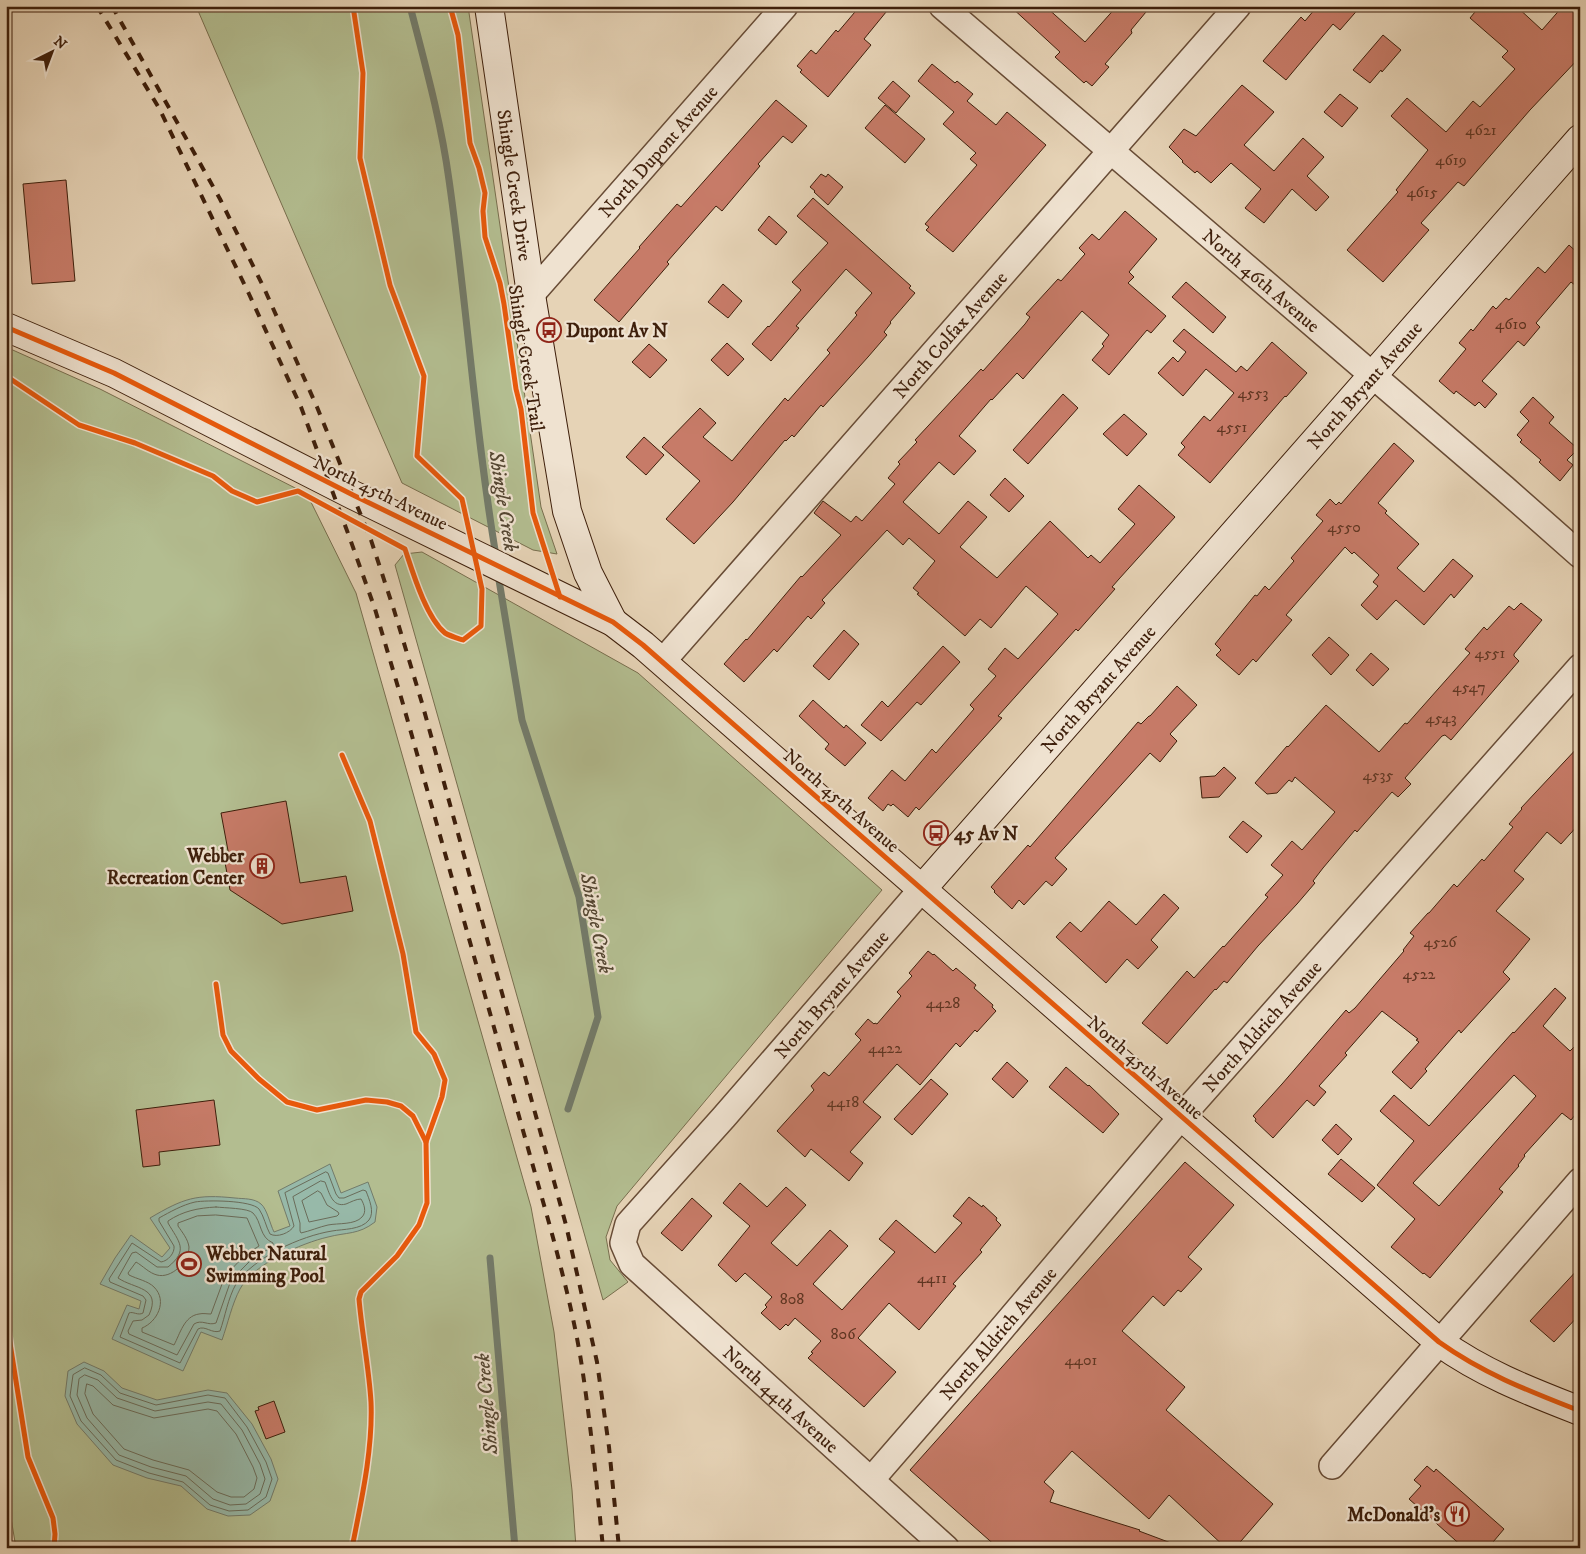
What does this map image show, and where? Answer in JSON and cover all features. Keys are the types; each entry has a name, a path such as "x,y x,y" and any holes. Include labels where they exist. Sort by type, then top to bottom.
{"street":[{"name":"Shingle Creek Drive","path":"488,6 531,295 567,511 588,573 613,622"},
{"name":"North Dupont Avenue","path":"531,295 785,6"},
{"name":"North 46th Avenue","path":"942,6 1580,556"},
{"name":"North Colfax Avenue","path":"662,662 1111,153 1238,6"},
{"name":"North Bryant Avenue","path":"623,1243 628,1224 1580,139"},
{"name":"North 45th Avenue","path":"6,328 114,373 416,526 613,622 662,662 1439,1342 1465,1360 1497,1377 1580,1411"},
{"name":"North Aldrich Avenue","path":"871,1480 1181,1117 1580,666"},
{"path":"1332,1466 1580,1181"},
{"name":"North 44th Avenue","path":"623,1243 632,1264 946,1548"}],"shaded area":[{"path":"196,6 468,6 541,507 557,554 533,550 402,483"},
{"path":"6,347 100,389 307,494 356,593 531,1207 554,1332 572,1490 576,1548 16,1548 6,1488"},
{"path":"422,552 638,673 882,890 617,1206 606,1237 610,1260 628,1282 603,1300 395,565 404,554"}],"water":[{"name":"Webber Natural Swimming Pool","path":"330,1164 341,1193 368,1182 377,1207 375,1222 358,1231 317,1240 292,1249 256,1271 240,1289 232,1307 222,1340 201,1332 183,1371 112,1339 127,1305 139,1309 141,1301 100,1284 115,1258 131,1235 162,1257 170,1248 150,1218 172,1206 200,1197 249,1199 263,1206 274,1232 290,1226 278,1191"},
{"path":"84,1362 104,1371 122,1388 157,1400 208,1390 227,1393 252,1424 271,1459 278,1479 270,1501 250,1515 228,1516 207,1509 181,1486 147,1478 113,1465 77,1424 65,1396 68,1371"}],"building":[{"path":"860,6 891,6 864,39 871,45 828,97 800,72 802,70 797,66 811,50 816,54"},
{"path":"1010,6 1045,6 1085,42 1117,6 1151,6 1131,30 1132,33 1105,64 1109,67 1092,86 1086,81 1084,83 1055,57 1060,52"},
{"path":"1312,6 1361,6 1340,30 1333,24 1286,80 1263,61 1301,17 1305,21 1315,9"},
{"path":"1480,6 1516,6 1542,30 1563,6 1580,6 1580,57 1530,110 1464,186 1458,182 1421,223 1429,230 1383,282 1347,250 1398,192 1396,190 1428,150 1391,116 1407,98 1446,132 1473,101 1480,107 1515,69 1502,57 1508,51 1470,18"},
{"path":"1383,35 1401,50 1370,83 1353,70"},
{"path":"932,64 955,83 957,81 973,94 967,101 996,125 1007,112 1046,145 953,252 926,230 929,227 925,224 977,165 970,159 976,153 943,124 954,112 918,81"},
{"path":"893,81 910,96 896,113 878,98"},
{"path":"1242,85 1274,112 1244,145 1274,171 1303,138 1324,157 1307,176 1329,197 1316,211 1292,189 1264,223 1245,208 1261,189 1231,163 1211,183 1197,171 1195,173 1182,162 1169,147 1184,129 1196,136"},
{"path":"1340,94 1358,108 1342,127 1324,112"},
{"path":"776,100 807,126 792,143 783,136 758,164 760,166 722,211 716,206 667,262 669,264 619,322 594,300 677,204 681,207"},
{"path":"885,105 925,139 905,163 865,128"},
{"path":"821,174 826,177 828,174 843,187 828,205 810,187"},
{"path":"66,180 75,281 32,284 23,184"},
{"path":"813,198 911,286 909,288 915,293 890,322 884,332 887,335 868,357 823,407 821,405 794,437 792,435 785,440 733,502 694,544 666,519 700,481 662,447 700,408 716,423 703,437 732,461 785,398 788,401 830,353 827,350 857,315 855,313 872,293 846,269 796,326 799,328 771,361 752,344 801,290 792,282 828,243 797,216"},
{"path":"1125,211 1157,239 1129,272 1134,277 1128,283 1166,316 1151,333 1147,330 1109,375 1092,360 1104,346 1102,344 1109,335 1082,311 1023,379 1017,373 991,399 959,436 976,451 954,475 939,462 903,502 939,534 968,501 987,517 960,547 997,578 1050,521 1088,558 1091,555 1100,563 1135,524 1118,509 1139,485 1175,517 1112,587 1115,589 1078,631 1076,629 998,716 1002,718 919,810 916,807 908,817 893,804 891,806 888,804 883,811 868,798 892,770 905,781 932,749 936,753 974,709 970,705 996,676 988,669 1005,648 1018,659 1058,614 1026,586 991,628 980,619 965,636 917,594 919,593 913,588 935,561 909,538 903,545 887,530 822,600 825,603 811,619 808,616 777,652 774,649 744,682 724,664 747,640 801,576 841,535 814,513 823,501 851,522 856,516 862,521 895,484 888,478 900,464 898,462 917,442 915,440 981,369 983,371 1025,324 1030,317 1026,314 1058,279 1061,281 1085,254 1079,248 1092,234 1099,240"},
{"path":"769,216 787,232 776,245 758,230"},
{"path":"1569,245 1580,255 1580,289 1571,282 1536,323 1540,327 1524,346 1518,341 1482,381 1497,394 1485,408 1479,402 1475,406 1456,391 1454,394 1439,381 1466,349 1459,343 1471,329 1473,331 1493,306 1496,309 1506,298 1509,300 1538,267 1545,273"},
{"path":"1186,282 1226,317 1213,333 1172,297"},
{"path":"723,284 742,301 728,318 708,302"},
{"path":"1184,329 1236,372 1241,366 1247,371 1272,342 1307,373 1210,483 1178,455 1185,447 1181,443 1204,416 1210,421 1234,393 1206,369 1183,396 1158,373 1173,357 1178,362 1186,352 1173,341"},
{"path":"727,343 744,359 728,376 711,360"},
{"path":"649,344 667,360 650,378 632,362"},
{"path":"1063,394 1078,408 1028,464 1013,450"},
{"path":"1533,397 1554,417 1549,423 1578,449 1567,460 1573,465 1560,481 1539,462 1541,460 1520,442 1522,440 1517,435 1529,421 1520,412"},
{"path":"1124,414 1147,434 1127,456 1103,434"},
{"path":"644,437 664,455 646,475 626,457"},
{"path":"1394,443 1414,461 1378,503 1387,511 1385,513 1419,544 1397,568 1424,592 1453,559 1473,576 1454,598 1451,594 1424,625 1396,600 1377,620 1361,605 1378,586 1373,582 1379,575 1354,552 1352,554 1345,547 1286,615 1292,620 1256,662 1253,659 1239,675 1216,655 1221,650 1215,644 1255,595 1257,596 1265,586 1269,590 1294,561 1291,558 1323,521 1316,515 1330,499 1336,505 1339,502 1341,504"},
{"path":"1005,478 1024,496 1009,512 990,495"},
{"path":"1521,603 1542,620 1514,654 1519,661 1451,740 1445,735 1442,736 1405,778 1411,784 1398,797 1392,792 1357,832 1355,830 1323,868 1313,881 1315,883 1297,904 1227,983 1224,981 1215,989 1167,1044 1142,1023 1187,971 1194,978 1268,897 1265,895 1283,875 1271,865 1292,841 1302,850 1335,812 1295,777 1292,782 1289,780 1277,793 1267,794 1255,783 1287,746 1326,705 1379,752 1405,723 1407,724 1470,653 1465,649 1484,627 1487,630 1509,606 1514,610"},
{"path":"844,630 859,644 829,680 813,666"},
{"path":"1329,637 1349,655 1331,675 1312,655"},
{"path":"943,646 960,662 921,705 917,702 881,741 861,725 882,701 888,707"},
{"path":"1371,653 1389,669 1373,686 1356,670"},
{"path":"1177,686 1197,705 1170,734 1177,741 1160,762 1150,753 1055,858 1067,869 1052,886 1046,881 1024,905 1019,900 1012,909 991,887 1028,845 1030,847 1138,722 1141,724 1150,716"},
{"path":"813,700 844,728 846,725 866,743 845,766 825,749 829,744 799,716"},
{"path":"1580,745 1580,823 1561,844 1547,832 1514,871 1524,879 1496,911 1530,939 1503,972 1510,979 1461,1033 1459,1030 1425,1069 1427,1071 1411,1089 1392,1072 1419,1042 1416,1040 1418,1039 1382,1011 1345,1053 1347,1055 1319,1086 1326,1092 1314,1106 1307,1100 1273,1138 1255,1121 1256,1119 1253,1116 1346,1010 1349,1013 1355,1008 1404,951 1414,936 1410,933 1454,884 1457,887 1482,859 1484,861 1513,827 1509,824 1521,808"},
{"path":"1224,767 1236,778 1219,797 1202,798 1200,777 1215,776"},
{"name":"Webber Recreation Center","path":"286,801 300,883 346,876 353,911 282,924 230,890 224,857 229,856 221,813"},
{"path":"1243,821 1262,836 1247,853 1229,837"},
{"path":"1164,894 1179,908 1151,940 1158,947 1138,969 1127,959 1106,983 1056,937 1070,922 1081,932 1109,901 1136,925"},
{"path":"928,951 953,971 956,968 976,985 974,988 993,1005 992,1007 996,1011 960,1047 956,1043 920,1085 897,1064 863,1102 881,1117 850,1152 863,1163 849,1181 811,1149 805,1157 777,1131 814,1090 811,1086 824,1072 829,1076 861,1040 855,1034 868,1019 877,1024 901,996 897,992 912,976 909,973"},
{"path":"1555,988 1566,998 1543,1026 1570,1051 1580,1041 1580,1109 1571,1120 1562,1113 1524,1155 1519,1166 1499,1189 1503,1192 1430,1278 1391,1247 1415,1219 1377,1185 1414,1141 1380,1111 1394,1095 1429,1126","holes":["1514,1075 1536,1096 1439,1206 1413,1183"]},
{"path":"1007,1062 1028,1081 1013,1098 992,1079"},
{"path":"1066,1067 1089,1085 1119,1114 1103,1133 1049,1087"},
{"path":"931,1079 948,1094 912,1135 894,1119"},
{"path":"214,1100 220,1145 159,1152 160,1165 143,1167 136,1110"},
{"path":"1336,1124 1352,1139 1338,1155 1322,1140"},
{"path":"1341,1159 1375,1188 1362,1202 1328,1174"},
{"path":"1185,1162 1234,1205 1188,1257 1202,1269 1181,1292 1178,1290 1164,1306 1153,1296 1122,1331 1185,1387 1166,1410 1273,1504 1235,1548 1226,1548 1169,1495 1149,1519 1072,1451 1044,1482 1054,1491 1050,1502 1140,1530 1179,1546 1179,1548 998,1548 910,1470"},
{"path":"740,1183 767,1207 786,1187 806,1205 771,1243 797,1266 830,1230 848,1246 813,1284 842,1310 895,1252 879,1239 896,1220 935,1253 962,1223 953,1216 969,1197 982,1207 983,1205 997,1218 996,1220 1001,1225 980,1250 982,1252 953,1284 956,1286 919,1330 889,1303 858,1338 896,1372 864,1407 808,1358 821,1341 795,1318 788,1326 786,1324 780,1330 761,1313 767,1307 765,1305 772,1297 745,1273 736,1282 718,1265 750,1226 723,1203"},
{"path":"692,1198 712,1216 682,1251 661,1233"},
{"path":"1580,1267 1580,1314 1554,1342 1530,1321"},
{"path":"274,1401 285,1432 266,1439 255,1411 259,1410 258,1407"},
{"name":"McDonald's","path":"1427,1466 1434,1472 1436,1469 1504,1529 1488,1548 1464,1548 1409,1499 1421,1486 1414,1480"}],"waterway":[{"name":"Shingle Creek","path":"410,6 446,158 482,462 496,556"},
{"name":"Shingle Creek","path":"498,574 522,720 579,897 598,1017 568,1109"},
{"name":"Shingle Creek","path":"490,1258 515,1548"}],"railway":[{"path":"97,6 159,108 249,294 301,407 375,609 564,1281 582,1367 603,1548"},
{"path":"112,6 220,199 264,288 317,407 371,540 422,703 566,1225 597,1362 609,1447 619,1548"}],"cycle path":[{"path":"6,376 79,425 135,443 213,476 232,491 257,502 298,491 405,549 426,606 438,626 445,633 463,640 481,626 482,589 462,499 417,456 424,376 390,285 360,158 363,73 353,6"},
{"name":"Shingle Creek Trail","path":"450,6 458,35 470,143 485,193 483,211 485,237 500,283 504,304 516,389 521,409 533,513 560,597"},
{"path":"6,327 114,373 353,495 613,622 643,645 1439,1342 1490,1373 1580,1411"},
{"path":"342,755 370,821 403,954 416,1032 434,1054 445,1080 442,1097 426,1142 427,1203 419,1225 397,1256 361,1292 359,1299 370,1389 371,1420 366,1476 352,1548"},
{"path":"216,984 223,1035 231,1051 259,1079 287,1102 317,1110 366,1100 387,1102 401,1106 413,1116 426,1142"},
{"path":"6,1318 28,1457 53,1518 54,1548"}],"place":[{"name":"Dupont Av N","path":"549,330"},
{"name":"45 Av N","path":"936,833"},
{"name":"Webber Recreation Center","path":"262,866"},
{"name":"Webber Natural Swimming Pool","path":"189,1264"},
{"name":"McDonald's","path":"1457,1514"}]}
